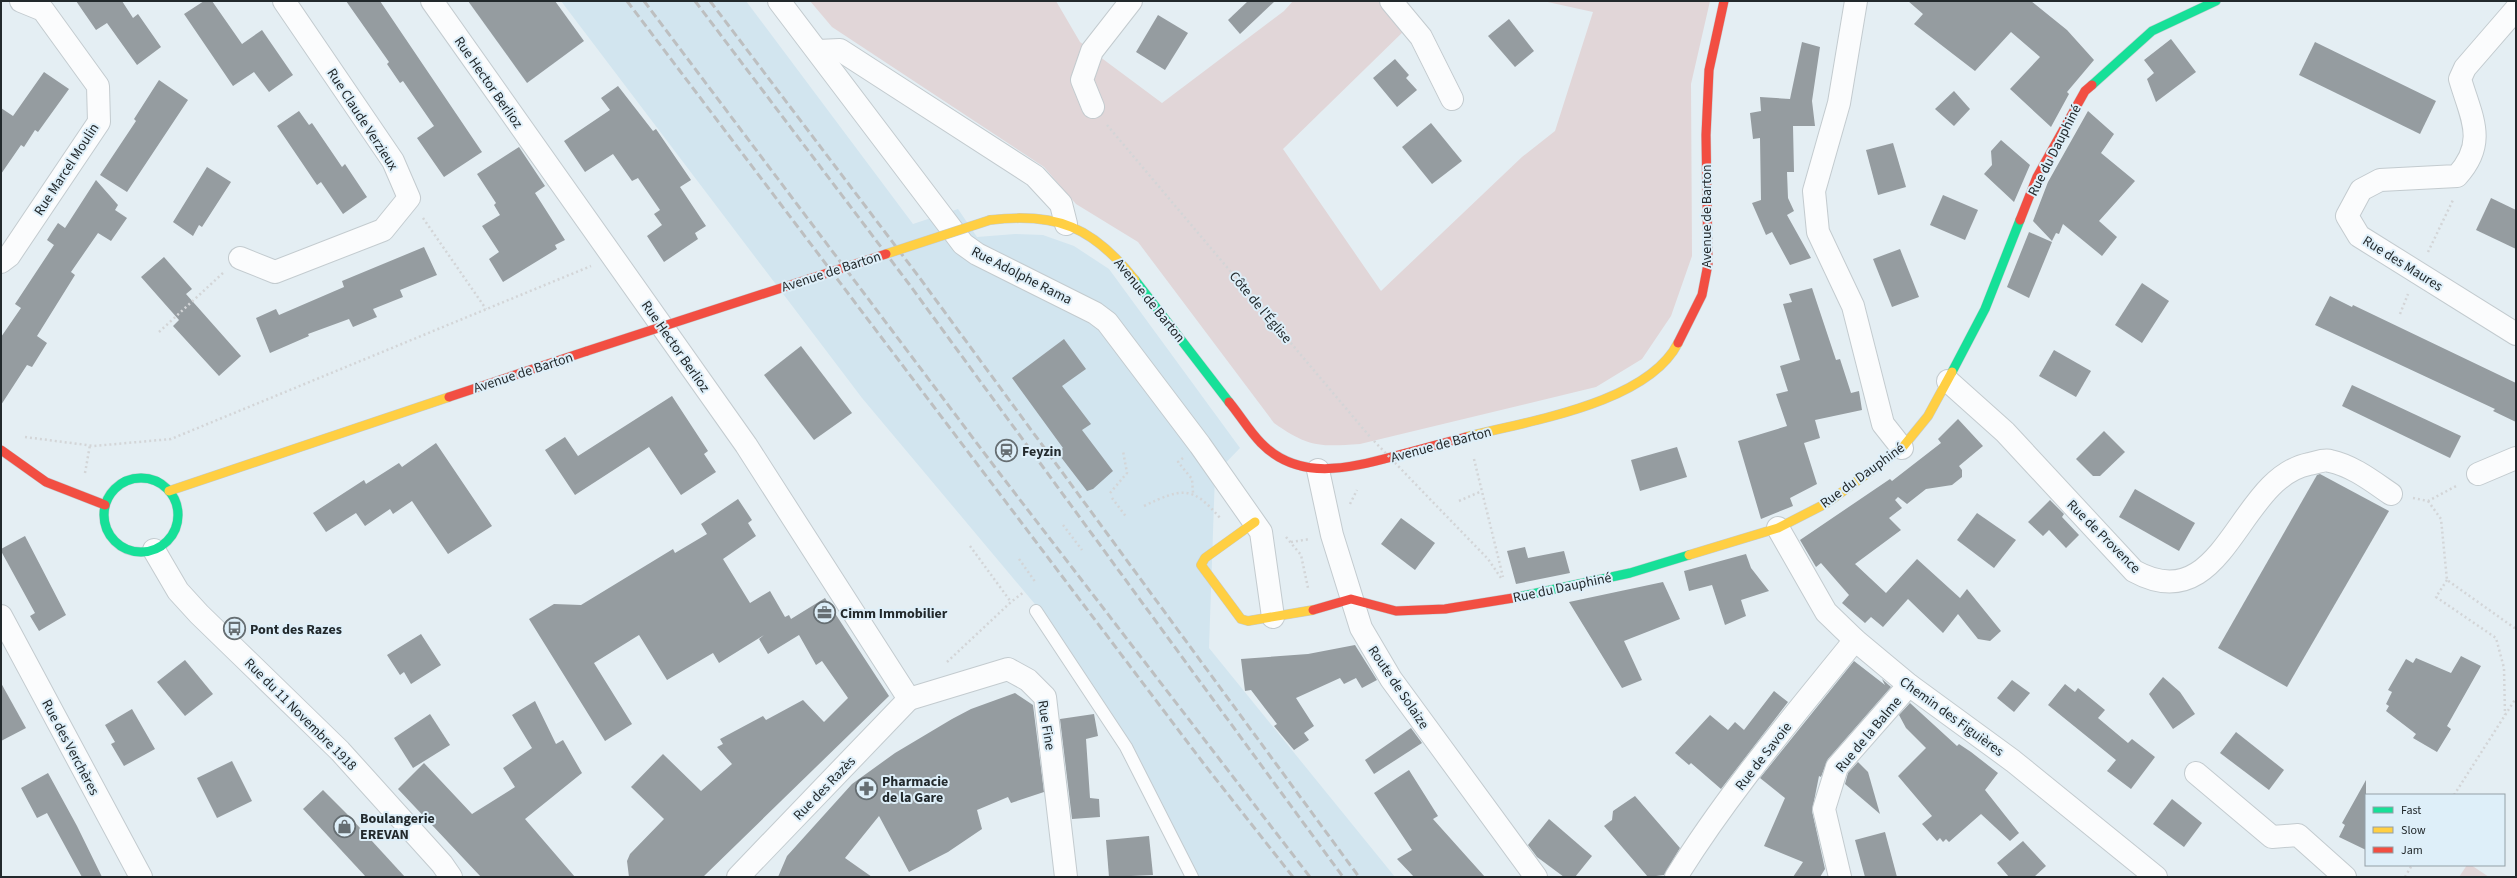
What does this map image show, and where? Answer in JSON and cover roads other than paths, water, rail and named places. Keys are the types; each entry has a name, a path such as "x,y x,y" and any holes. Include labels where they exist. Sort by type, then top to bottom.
{"street":[{"name":"Rue Marcel Moulin","path":"1,262 9,256 99,122 98,86 43,10 21,1"},
{"name":"Rue Claude Verzieux","path":"240,258 275,272 383,230 409,198 393,161 284,1"},
{"name":"Rue Hector Berlioz","path":"432,1 746,445 910,699"},
{"name":"Rue Adolphe Rama","path":"779,1 963,244 977,254 1095,313 1107,322 1261,532 1273,617"},
{"path":"1093,107 1082,80 1092,52 1131,1"},
{"path":"1391,1 1421,37 1452,99"},
{"name":"Avenue de Barton","path":"170,491 587,351 990,220 1022,216 1066,224 1092,236 1120,261 1261,443 1278,458 1299,467 1318,470 1349,468 1592,404 1619,394 1647,376 1673,352 1702,295 1708,264 1706,135 1709,70 1724,1"},
{"path":"1856,1 1840,103 1814,191 1818,232 1853,306 1883,424 1902,448"},
{"name":"Rue du Dauphiné","path":"1350,600 1396,611 1444,609 1509,599 1630,573 1778,528 1827,503 1902,448 1928,416 1985,309 2037,177 2085,91 2152,31 2216,1"},
{"name":"Rue des Maures","path":"2516,9 2465,68 2460,78 2476,135 2472,156 2457,176 2380,180 2361,190 2347,216 2359,236 2516,334"},
{"path":"818,51 840,50 1036,176 1061,204 1066,224"},
{"name":"Rue de Provence","path":"1948,381 2005,432 2134,571 2151,580 2180,582 2200,571 2227,544 2270,485 2295,466 2329,460 2359,472 2391,494"},
{"path":"1,450 46,482 105,505"},
{"path":"2478,474 2516,458"},
{"name":"Route de Solaize","path":"1318,470 1332,536 1350,600 1361,628 1391,679 1536,877"},
{"path":"150,479 161,483 170,491 178,512 177,524 164,544 154,550 137,552 121,546 112,538 106,528 104,517 105,505 114,490 127,480 150,479"},
{"path":"1255,522 1205,558 1201,565 1204,573 1241,619 1248,621 1273,617 1312,610 1350,600"},
{"name":"Chemin des Figuières","path":"1778,528 1826,612 1855,640 1909,685 2013,761 2156,877"},
{"name":"Rue du 11 Novembre 1918","path":"154,550 178,591 340,751 442,864 451,877"},
{"name":"Rue des Verchères","path":"1,616 141,877"},
{"name":"Rue de Savoie","path":"1676,877 1697,844 1743,781 1855,640"},
{"name":"Rue Fine","path":"910,699 1008,669 1028,680 1044,697 1066,877"},
{"name":"Rue de la Balme","path":"1840,877 1824,809 1837,767 1909,685"},
{"name":"Rue des Razès","path":"738,877 910,699"},
{"path":"2196,773 2272,837 2298,835 2345,877"}],"lane":[{"path":"1036,611 1126,747 1192,877"}],"railway":[{"path":"627,1 1204,764 1293,877"},
{"path":"644,1 994,466 1310,877"},
{"path":"695,1 909,284 1343,877"},
{"path":"710,1 919,277 1359,877"}],"place":[{"name":"Feyzin","path":"1007,451"},
{"name":"Cimm Immobilier","path":"824,613"},
{"name":"Pont des Razes","path":"234,629"},
{"name":"Pharmacie de la Gare","path":"867,789"},
{"name":"Boulangerie EREVAN","path":"345,826"}]}
